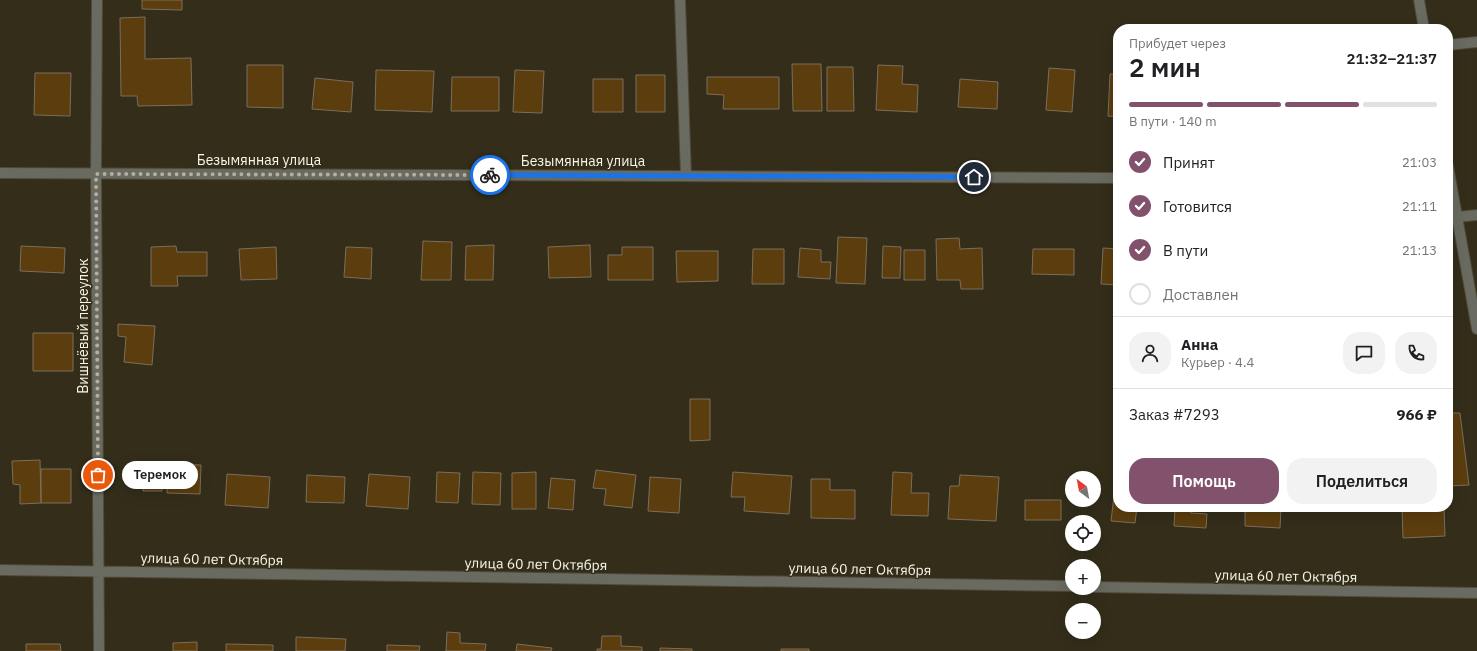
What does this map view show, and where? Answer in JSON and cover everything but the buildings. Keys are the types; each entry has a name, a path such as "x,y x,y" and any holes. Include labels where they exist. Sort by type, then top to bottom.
{"street":[{"name":"Вишнёвый переулок","path":"98,0 96,174 99,651"},
{"path":"680,0 686,176"},
{"path":"1419,0 1423,24"},
{"path":"1453,44 1477,42"},
{"name":"Безымянная улица","path":"0,173 1113,178"},
{"path":"1453,198 1477,329"},
{"path":"1457,217 1477,215"},
{"name":"улица 60 лет Октября","path":"0,570 1065,586"},
{"name":"улица 60 лет Октября","path":"1101,587 1477,593"}],"way so far":[{"path":"98,475 96,174 490,175"}],"place":[{"name":"Теремок","path":"98,475"}],"route":[{"path":"490,175 974,177"}]}
